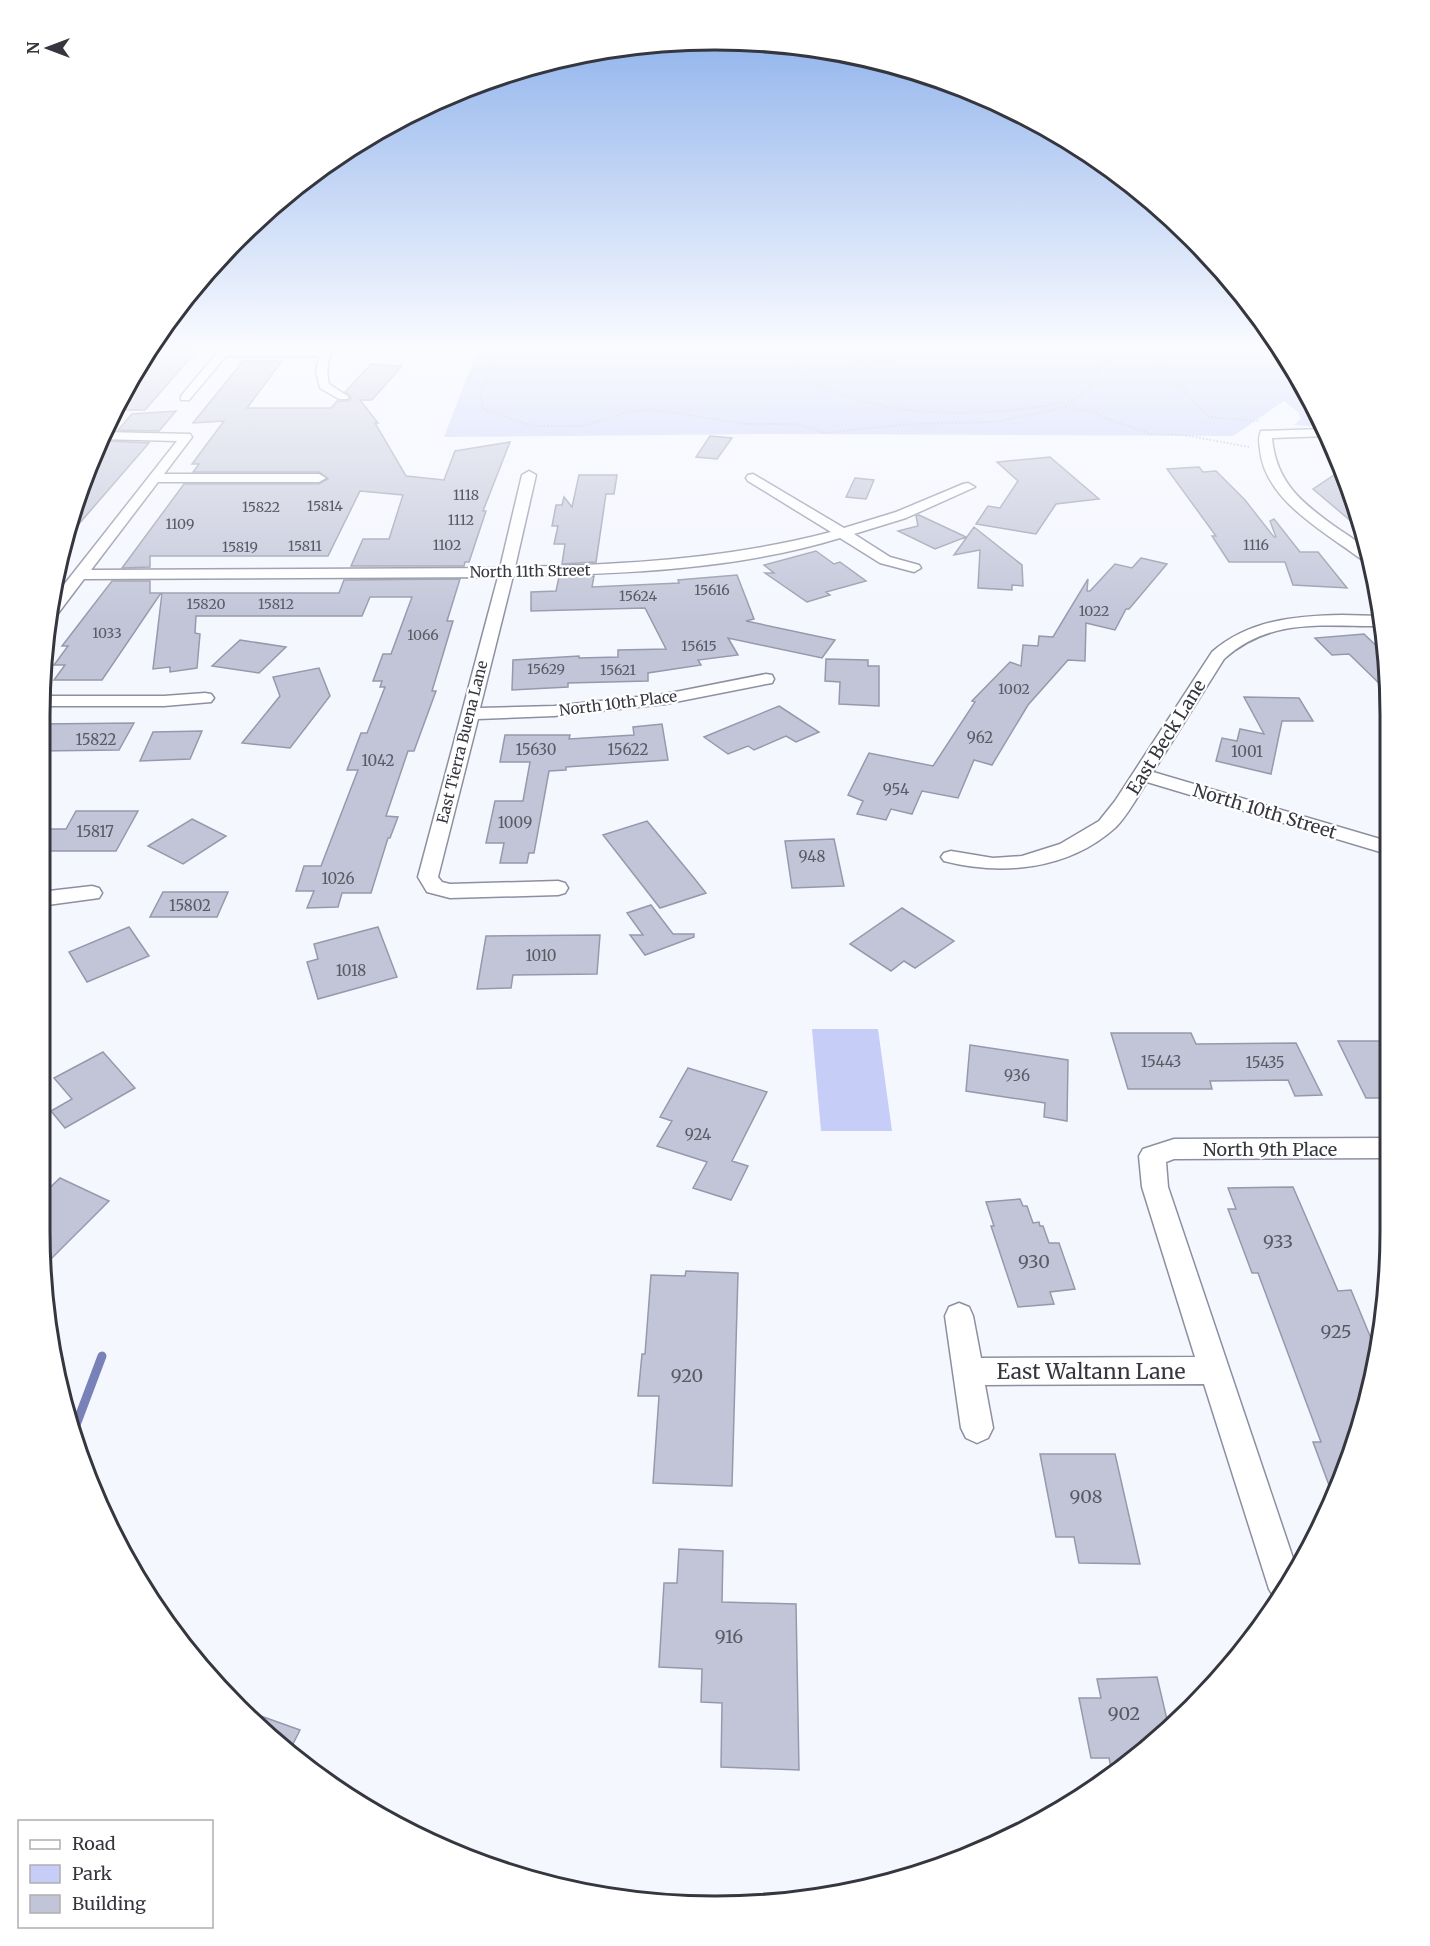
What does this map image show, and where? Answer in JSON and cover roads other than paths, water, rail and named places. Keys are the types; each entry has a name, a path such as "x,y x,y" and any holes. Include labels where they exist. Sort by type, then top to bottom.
{"street":[{"path":"60,600 185,439"},
{"path":"1270,439 1267,450 1272,472 1287,495 1360,551"},
{"name":"East Tierra Buena Lane","path":"529,475 428,877 434,887 450,891 558,888"},
{"path":"154,478 319,478"},
{"path":"753,478 885,560 914,568"},
{"name":"North 11th Street","path":"80,574 579,571 680,563 788,546 841,533 894,518 968,487"},
{"name":"East Beck Lane","path":"951,856 994,864 1017,863 1052,855 1083,840 1107,824 1124,803 1218,656 1239,638 1256,630 1305,621 1374,621"},
{"name":"North 10th Place","path":"469,714 554,711 665,699 766,679"},
{"path":"50,701 165,701 205,698"},
{"name":"North 10th Street","path":"1143,774 1380,846"},
{"path":"50,897 92,893"},
{"name":"North 9th Place","path":"1152,1156 1174,1149 1380,1149"},
{"name":"East Waltann Lane","path":"1152,1156 1155,1187 1282,1578"},
{"name":"East Waltann Lane","path":"959,1316 977,1428"},
{"name":"East Waltann Lane","path":"968,1372 1215,1370"}],"waterway":[{"path":"78,1421 102,1356"}]}
